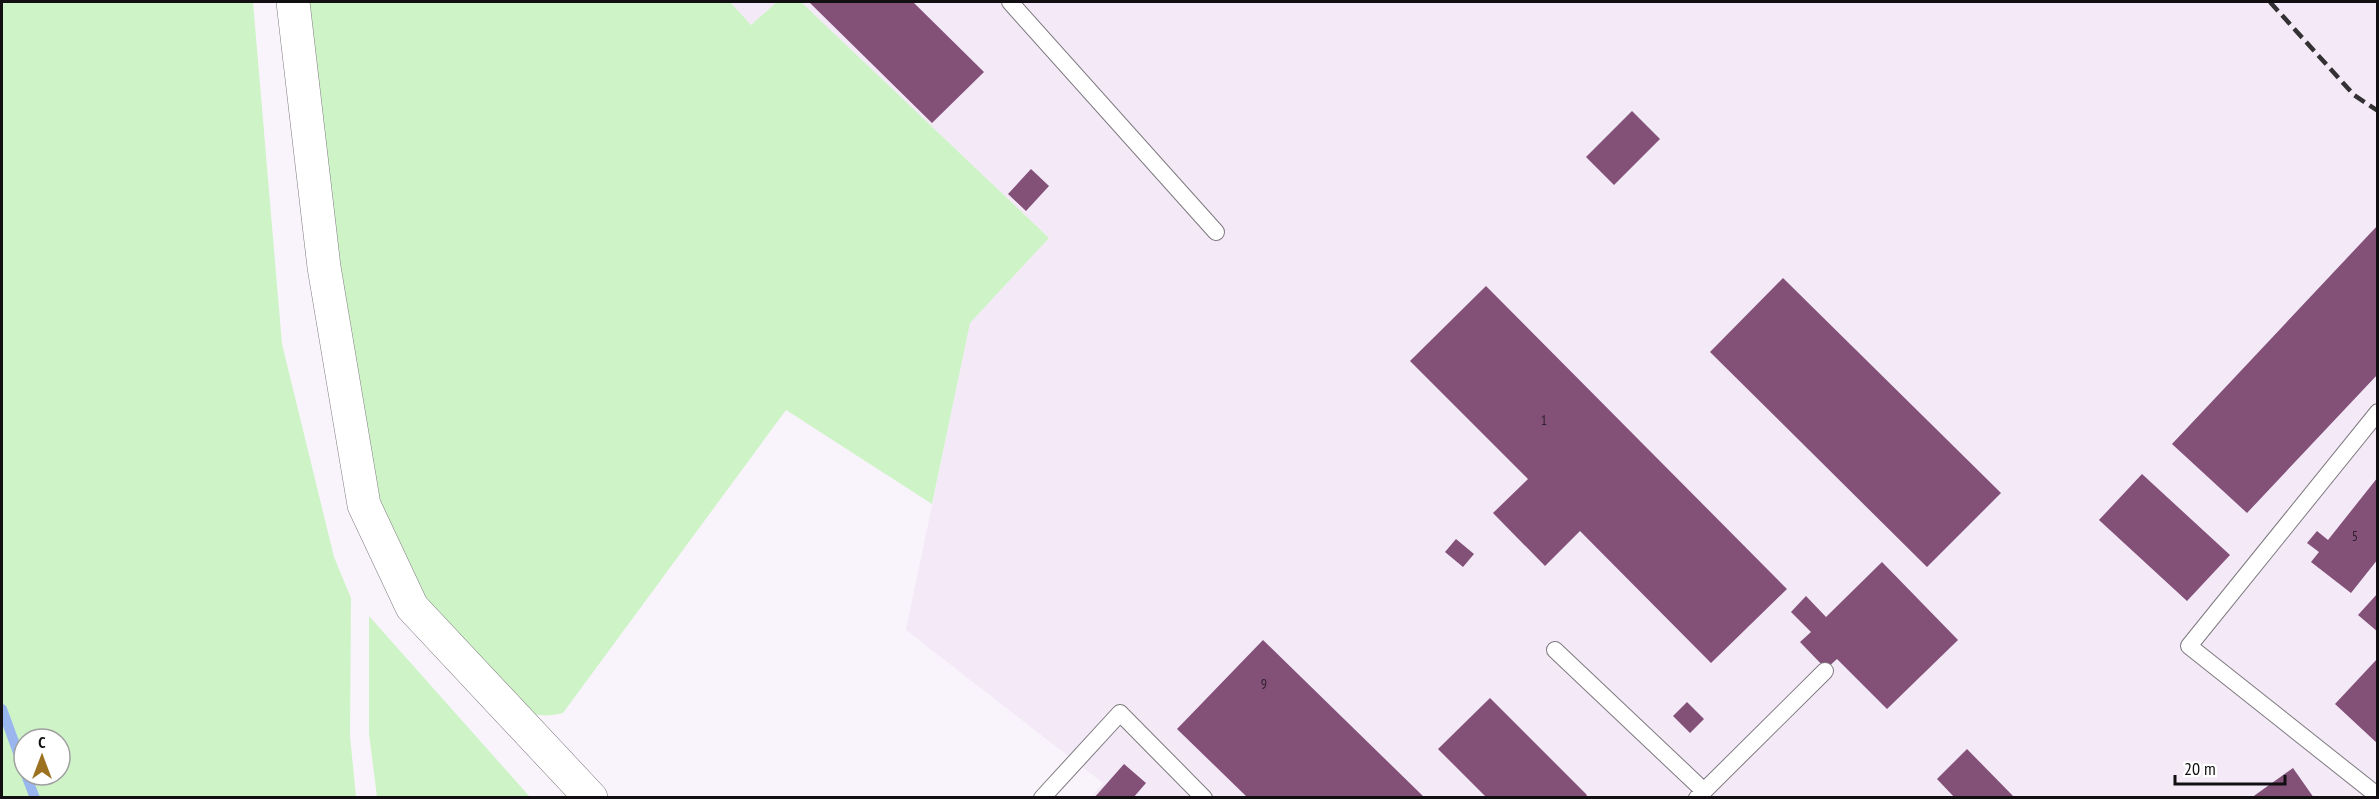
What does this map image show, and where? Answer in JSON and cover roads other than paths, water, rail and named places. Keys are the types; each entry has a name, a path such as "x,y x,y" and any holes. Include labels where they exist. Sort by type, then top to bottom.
{"street":[{"path":"293,2 324,267 364,505 412,607 591,798"}],"lane":[{"path":"1010,2 1216,232"},
{"path":"2378,412 2189,646 2378,796"},
{"path":"1555,650 1700,794 1825,671"},
{"path":"1042,798 1120,713 1204,798"}],"waterway":[{"path":"2,709 12,736"},
{"path":"31,787 35,798"}],"railway":[{"path":"2270,2 2354,95 2378,111"}]}
